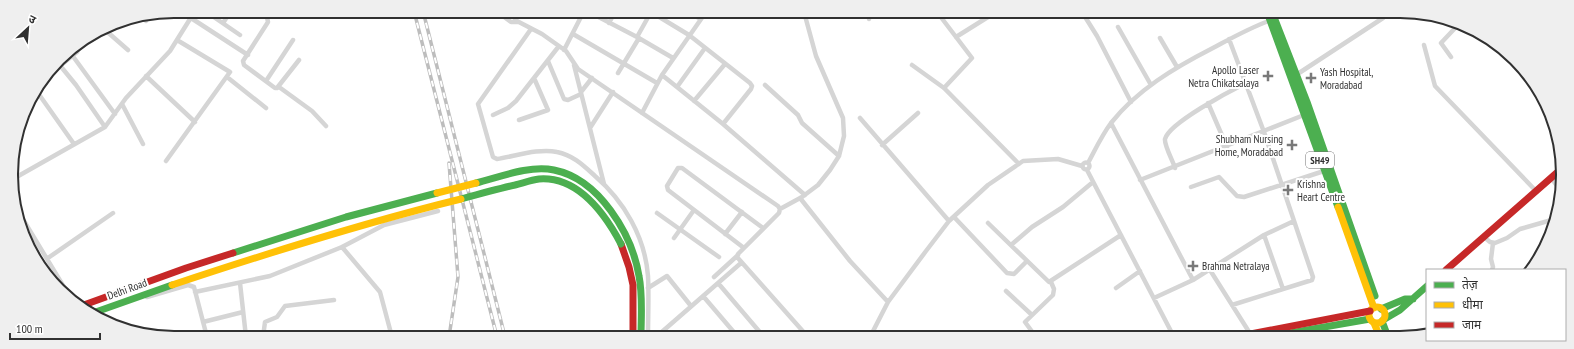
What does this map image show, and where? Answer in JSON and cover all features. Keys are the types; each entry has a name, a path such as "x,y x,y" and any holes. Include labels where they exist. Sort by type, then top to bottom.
{"main road":[{"name":"SH49","path":"1269,18 1377,315"},
{"name":"SH49","path":"1274,18 1296,74 1377,315"},
{"path":"86,304 173,272 346,217 490,179 543,169 565,173 576,178 588,186 609,208 628,241 638,270 642,331"},
{"path":"1447,269 1556,174"},
{"name":"Delhi Road","path":"98,311 268,253 384,218 539,179 547,179 568,185 584,194 602,212 621,244 629,267 633,285 633,331"},
{"path":"1297,331 1400,310 1426,287"},
{"path":"1275,331 1377,315 1406,299 1413,299"},
{"path":"1377,315 1379,331"},
{"path":"1377,315 1385,331"}],"street":[{"path":"18,176 105,127 122,104 170,51 191,18 248,55"},
{"path":"215,18 240,35"},
{"path":"223,24 227,18"},
{"path":"267,18 268,22 243,61 244,65 275,88 279,87 312,111 326,126"},
{"path":"506,18 511,22 517,22 542,34 564,50 578,68 778,206 780,209"},
{"path":"515,18 517,22"},
{"path":"564,50 582,18"},
{"path":"598,18 638,37 673,58"},
{"path":"609,23 612,18"},
{"path":"618,73 648,18"},
{"path":"661,18 689,34 752,86 723,124"},
{"path":"714,277 779,213 780,209 805,195 818,185 839,156 844,136 843,118 816,56 806,18"},
{"path":"942,18 972,58 944,88"},
{"path":"956,36 986,18"},
{"path":"1086,18 1097,36 1131,102"},
{"path":"1296,74 1383,18"},
{"path":"642,113 662,75 689,34 701,19"},
{"path":"1087,170 1090,166 1088,163 1111,123 1131,102 1151,85 1177,67 1229,39 1270,21"},
{"path":"1118,27 1151,85"},
{"path":"531,28 478,104 493,157 497,159 543,151 558,152 573,158 582,164 605,185 622,204 635,230 646,262 648,288 648,331"},
{"path":"1451,57 1442,43 1455,28"},
{"path":"108,33 128,50"},
{"path":"573,34 657,83"},
{"path":"1160,38 1177,67"},
{"path":"1229,39 1264,132 1314,277 1312,280 1232,305"},
{"path":"166,161 229,74 229,70 177,40"},
{"path":"266,81 293,40"},
{"path":"1424,45 1435,86 1536,191"},
{"path":"493,115 512,105 559,46"},
{"path":"677,87 705,48"},
{"path":"72,56 114,114"},
{"path":"279,87 299,60"},
{"path":"548,61 564,99 568,100 581,93 592,78"},
{"path":"573,63 605,185"},
{"path":"694,101 725,64"},
{"path":"912,65 944,88 1019,164"},
{"path":"61,67 76,85 105,127"},
{"path":"662,75 723,124 805,195"},
{"path":"146,76 195,122"},
{"path":"227,77 266,108"},
{"path":"519,120 548,110 534,78"},
{"path":"1175,168 1165,142 1167,134 1185,118 1208,103 1246,83"},
{"path":"765,85 798,115 802,123 839,156"},
{"path":"590,128 613,92"},
{"path":"40,95 74,144"},
{"path":"1208,103 1227,147"},
{"path":"122,104 143,144"},
{"path":"882,145 918,113"},
{"path":"1140,180 1175,168 1304,115"},
{"path":"860,118 950,221"},
{"path":"1111,123 1193,280"},
{"path":"873,331 888,302 950,221 988,185 1023,161 1058,159 1082,166 1087,170 1171,331"},
{"path":"1082,166 1084,163 1088,163"},
{"path":"744,248 667,188 674,174 680,167 763,228"},
{"path":"1191,187 1219,177 1237,196 1244,197 1282,186 1324,171"},
{"path":"1551,178 1556,184"},
{"path":"1011,245 1032,227 1063,207 1093,182"},
{"path":"800,198 850,261 888,302"},
{"path":"195,292 270,276 342,247 384,225 438,210"},
{"path":"674,238 694,210"},
{"path":"657,212 719,258"},
{"path":"725,234 742,212"},
{"path":"48,258 113,213"},
{"path":"954,217 1007,273 1014,274 1027,261"},
{"path":"24,220 63,284"},
{"path":"1493,243 1506,238 1520,229 1549,220"},
{"path":"1154,298 1193,280 1264,235 1294,221"},
{"path":"988,222 1047,281 1051,282 1054,289 1053,295 1026,320 1026,324 1031,331"},
{"path":"1051,282 1121,235"},
{"path":"1264,235 1283,289"},
{"path":"1484,237 1493,243"},
{"path":"1492,269 1491,259 1493,243"},
{"path":"342,247 380,292 390,331"},
{"path":"738,254 737,257 741,263 803,331"},
{"path":"663,331 741,263"},
{"path":"1210,270 1248,331"},
{"path":"1116,288 1140,271"},
{"path":"648,288 667,276 691,306"},
{"path":"240,283 245,331"},
{"path":"718,284 759,331"},
{"path":"132,287 136,297 154,295 188,285 194,287 205,331"},
{"path":"1006,291 1032,315"},
{"path":"703,296 733,331"},
{"path":"264,331 265,322 277,316 285,306 334,300"},
{"path":"203,322 243,312"}],"railway":[{"path":"416,18 495,331"},
{"path":"425,18 503,331"},
{"path":"449,163 458,277 450,331"}],"traffic: fast":[{"path":"1269,18 1338,207"},
{"path":"1274,18 1307,102 1375,296"},
{"path":"476,183 525,170 554,170 570,175 585,184 599,196 621,226 635,260 641,291 641,331"},
{"path":"461,199 533,180 553,180 578,190 589,199 607,221 621,244"},
{"path":"233,253 346,217 437,193"},
{"path":"98,311 172,285"},
{"path":"1383,320 1400,310 1426,287"},
{"path":"1381,309 1405,299 1413,299"},
{"path":"1301,331 1370,319"},
{"path":"1382,321 1386,331"}],"traffic: slow":[{"path":"437,193 476,183"},
{"path":"172,285 316,239 461,199"},
{"path":"1338,207 1374,308"},
{"path":"1377,307 1384,312 1385,315 1380,322 1377,323 1370,318 1369,315 1374,308 1377,307"},
{"path":"1374,323 1377,331"}],"traffic: jam":[{"path":"1447,269 1556,174"},
{"path":"621,244 629,267 633,285 633,331"},
{"path":"87,304 186,268 233,253"},
{"path":"1266,331 1370,311"}],"place":[{"name":"Apollo Laser Netra Chikatsalaya","path":"1268,76"},
{"name":"Yash Hospital, Moradabad","path":"1311,78"},
{"name":"Shubham Nursing Home, Moradabad","path":"1292,145"},
{"name":"Krishna Heart Centre","path":"1288,190"},
{"name":"Brahma Netralaya","path":"1193,266"}]}
